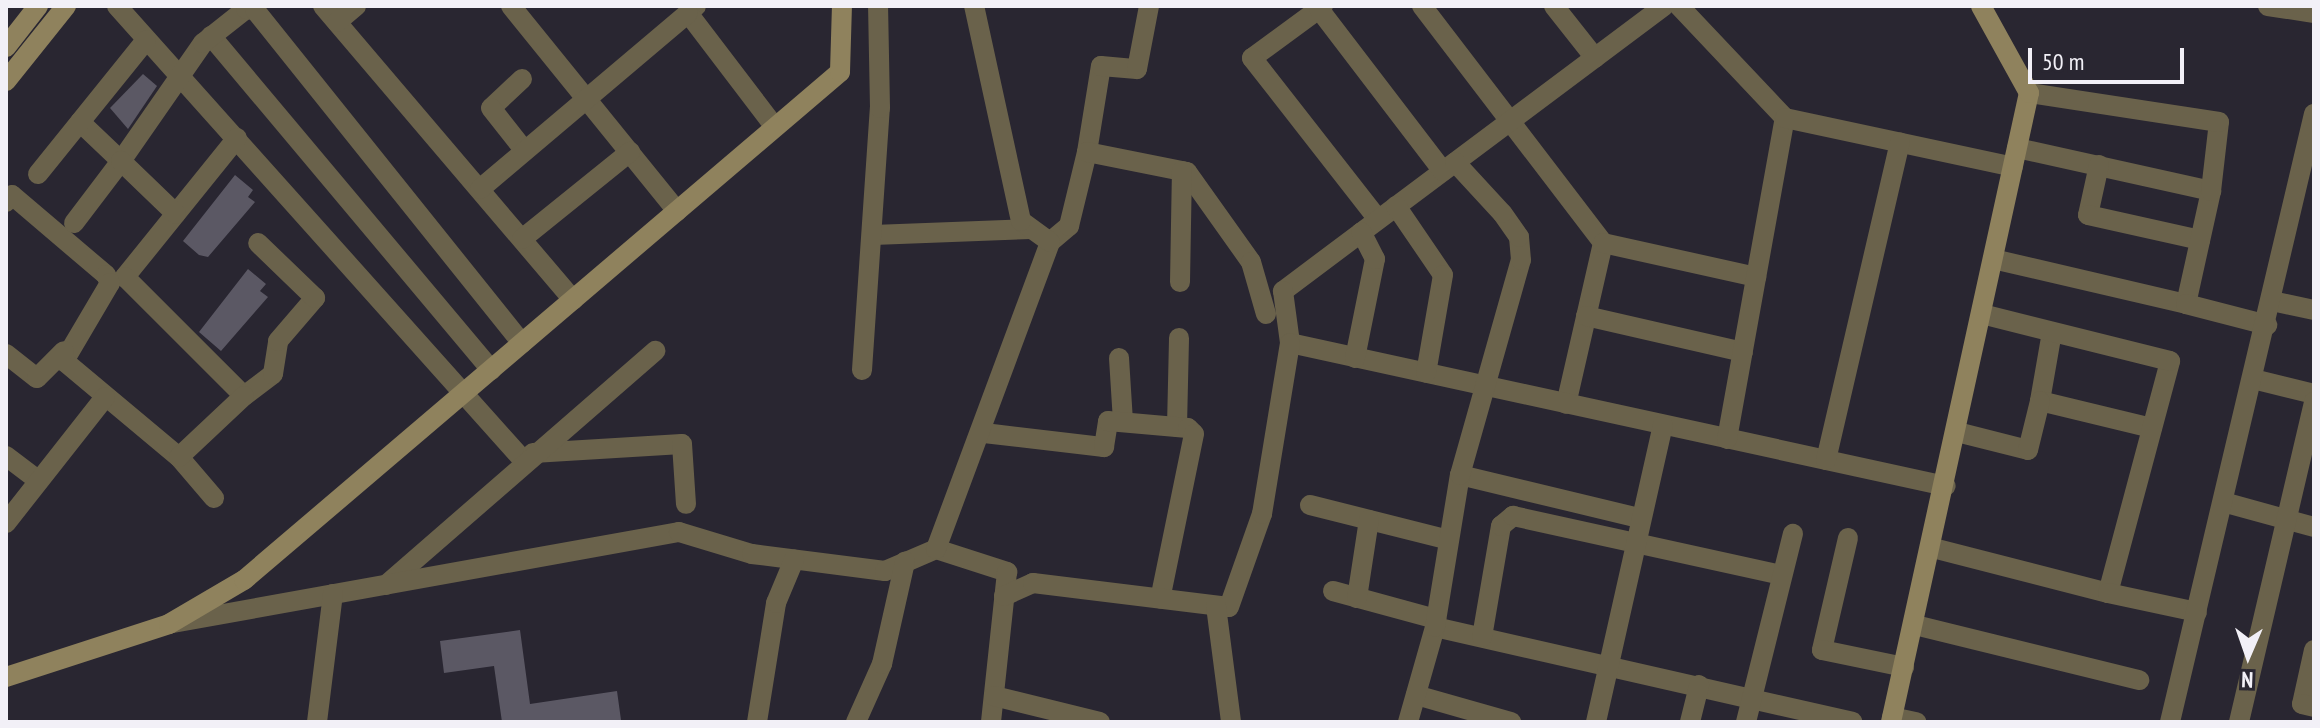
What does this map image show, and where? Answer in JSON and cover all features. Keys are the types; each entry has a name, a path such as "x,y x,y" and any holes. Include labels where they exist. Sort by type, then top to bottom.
{"street":[{"path":"6,47 38,6"},
{"path":"6,81 66,6"},
{"path":"117,6 237,138 461,395 528,457 682,444 686,504"},
{"path":"356,6 330,14 573,300"},
{"path":"511,6 677,211"},
{"path":"169,624 244,580 840,72 842,6"},
{"path":"862,370 873,235 882,42 878,6"},
{"path":"974,6 1021,221 1050,242"},
{"path":"936,549 984,433 1050,242 1069,226 1087,152 1101,66 1137,69 1149,6"},
{"path":"1422,6 1603,243 1756,277"},
{"path":"1554,6 1595,58"},
{"path":"1004,596 1033,583 1229,607 1262,514 1290,343 1283,291 1664,6"},
{"path":"1679,6 1785,118 1900,142 2015,158 2099,165 2211,191"},
{"path":"1916,722 1891,719 1933,548 2029,93 1981,6"},
{"path":"2268,6 2314,13"},
{"path":"1378,219 1252,58 1321,8 1449,166 1519,237 1521,260 1460,475 1436,623 1408,722"},
{"path":"74,223 182,79 184,65 211,36 246,9 268,21 522,343"},
{"path":"480,189 585,97 692,10 775,127"},
{"path":"211,36 491,370"},
{"path":"38,174 146,40"},
{"path":"522,79 491,108 524,150"},
{"path":"2029,93 2219,122 2211,191 2186,304"},
{"path":"2170,722 2272,301 2305,210 2314,114"},
{"path":"1727,439 1785,118"},
{"path":"80,122 176,214"},
{"path":"237,138 125,277 244,396"},
{"path":"1826,460 1900,142"},
{"path":"522,239 630,152"},
{"path":"1087,152 1182,171 1251,262 1266,314"},
{"path":"2099,165 2088,215 2200,240"},
{"path":"1180,282 1182,171"},
{"path":"6,202 12,195 110,283 64,351 37,378 6,354"},
{"path":"1396,206 1443,275 1426,373"},
{"path":"873,235 1031,229"},
{"path":"1355,358 1375,259 1361,232"},
{"path":"179,457 244,396 273,374 278,341 315,298 258,243"},
{"path":"1566,404 1603,243"},
{"path":"1993,259 2267,325"},
{"path":"2272,301 2314,310"},
{"path":"1982,314 2170,361 2108,593"},
{"path":"1586,316 1743,352"},
{"path":"1957,432 2028,450 2052,332"},
{"path":"1177,427 1179,338"},
{"path":"1290,343 1946,486"},
{"path":"64,351 64,361 179,457 214,498"},
{"path":"386,585 528,457 655,351"},
{"path":"1119,358 1123,422"},
{"path":"2253,379 2314,394"},
{"path":"6,523 105,397"},
{"path":"2040,401 2152,428"},
{"path":"2239,722 2314,402"},
{"path":"984,433 1104,447 1108,421 1177,427 1194,434 1160,599"},
{"path":"1596,722 1639,518 1663,425"},
{"path":"6,456 39,481"},
{"path":"1460,475 1639,518"},
{"path":"2223,502 2314,527"},
{"path":"1310,505 1449,540"},
{"path":"1482,637 1507,518 1782,575"},
{"path":"1357,598 1369,520"},
{"path":"6,677 169,624 679,532 794,560 885,571 936,549 1007,572 991,722"},
{"path":"1746,722 1793,534"},
{"path":"1848,538 1822,650 1904,667"},
{"path":"1933,548 2108,593 2197,612"},
{"path":"757,722 776,603 794,560"},
{"path":"856,722 882,664 905,562"},
{"path":"1333,591 1482,637 1609,663 1752,698 1810,717 1852,722"},
{"path":"317,722 333,594"},
{"path":"1216,606 1231,722"},
{"path":"1915,625 2139,680"},
{"path":"2304,711 2314,650"},
{"path":"1690,722 1699,685"},
{"path":"1416,695 1511,722"},
{"path":"994,696 1100,722"}],"building":[{"path":"143,74 157,86 128,129 110,108"},
{"path":"235,175 253,190 248,197 255,202 208,257 199,255 183,241"},
{"path":"248,269 266,284 260,291 268,297 221,351 199,332"},
{"path":"520,630 530,704 617,691 621,720 502,722 494,666 444,673 440,641"}]}
